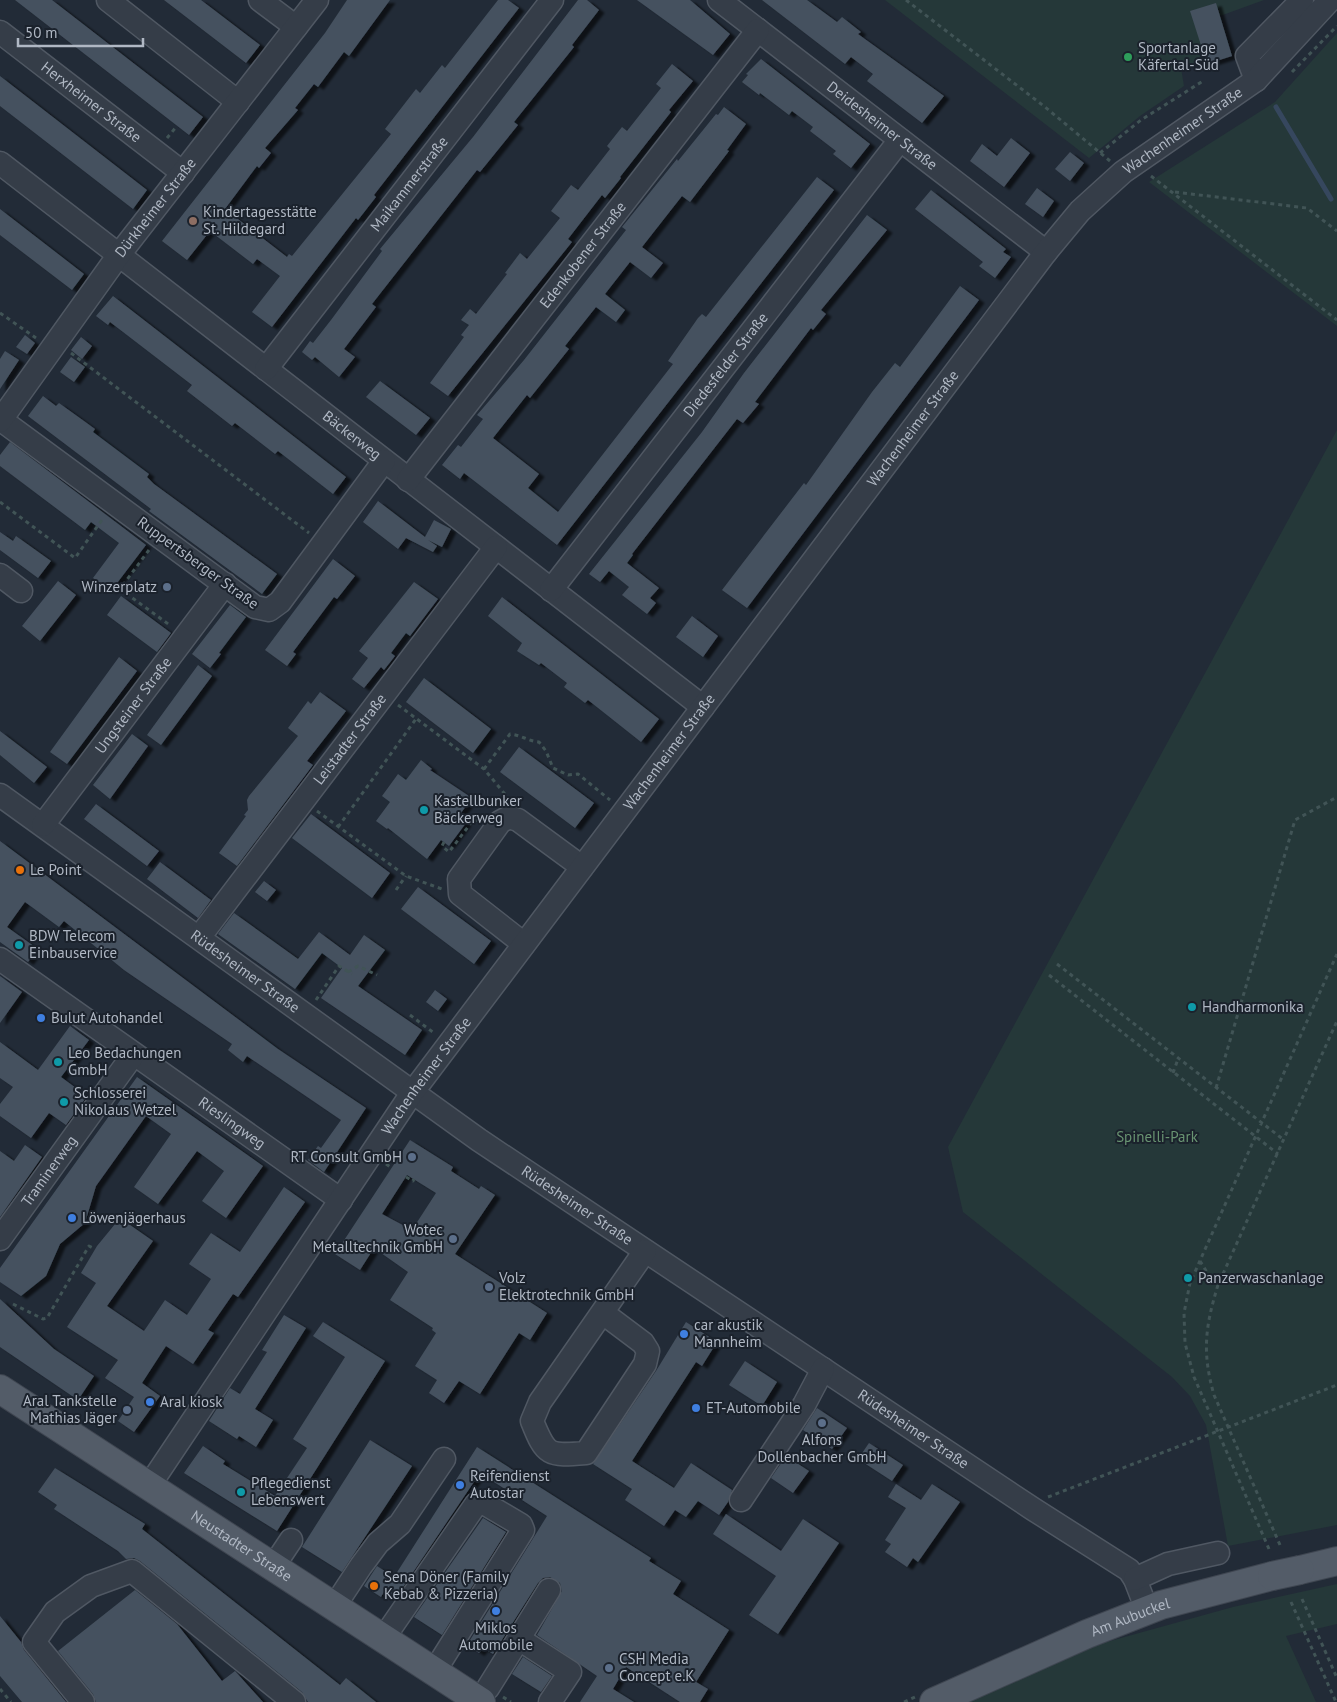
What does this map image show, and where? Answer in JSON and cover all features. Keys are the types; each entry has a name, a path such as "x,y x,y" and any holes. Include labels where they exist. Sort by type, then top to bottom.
{"main road":[{"name":"Neustadter Straße","path":"0,1389 434,1672 484,1695"},
{"name":"Am Aubuckel","path":"934,1702 1087,1634 1188,1596 1337,1561"}],"street":[{"path":"108,0 238,102"},
{"path":"260,0 296,27"},
{"name":"Dürkheimer Straße","path":"0,420 118,256 317,0"},
{"name":"Maikammerstraße","path":"266,370 552,0"},
{"name":"Deidesheimer Straße","path":"719,0 1046,252"},
{"name":"Wachenheimer Straße","path":"1256,80 1247,56 1302,0"},
{"name":"Wachenheimer Straße","path":"149,1486 412,1093 1046,252 1080,211 1123,172 1256,80 1330,0"},
{"name":"Edenkobener Straße","path":"408,480 758,30"},
{"name":"Herxheimer Straße","path":"0,32 182,173"},
{"name":"Diedesfelder Straße","path":"551,590 900,140"},
{"name":"Bäckerweg","path":"0,163 703,707"},
{"name":"Ruppertsberger Straße","path":"0,420 255,607 269,610 280,602 384,461"},
{"name":"Leistadter Straße","path":"204,931 496,547"},
{"path":"0,575 21,591"},
{"name":"Ungsteiner Straße","path":"42,826 225,584"},
{"name":"Rüdesheimer Straße","path":"2,800 42,826 479,1140 1033,1509 1119,1562 1135,1579 1148,1610"},
{"path":"524,944 460,894 458,886 459,879 500,822 509,817 518,820 582,867"},
{"name":"Rieslingweg","path":"0,959 133,1055 341,1200"},
{"name":"Traminerweg","path":"0,1239 133,1055"},
{"path":"603,1313 643,1343 648,1351 645,1364 586,1453 560,1455 549,1452 542,1446 532,1421 540,1402 645,1251"},
{"path":"741,1500 804,1404 823,1369"},
{"path":"334,1607 360,1566 378,1543 400,1524 444,1459"},
{"path":"383,1639 476,1504 482,1502 521,1525 523,1530 434,1672"},
{"path":"273,1567 291,1540"},
{"path":"1135,1579 1168,1564 1218,1553"},
{"path":"83,1702 34,1642 55,1612 91,1586 132,1571 294,1702"},
{"path":"484,1695 549,1590"},
{"path":"519,1639 570,1672 550,1702"}],"path":[{"path":"906,0 1045,107 1123,172"},
{"path":"1100,153 1141,120 1203,81"},
{"path":"1337,231 1307,208 1174,192 1202,217 1337,320"},
{"path":"0,313 54,345 323,544"},
{"path":"0,502 75,558 115,503"},
{"path":"160,536 120,589 186,638"},
{"path":"384,694 484,769 509,799 509,817"},
{"path":"338,827 416,719"},
{"path":"484,769 510,734 521,735 529,741 539,742 546,751 553,768 568,775 578,774 602,792 623,813"},
{"path":"1216,1088 1295,820 1337,797"},
{"path":"303,800 406,876 441,890 458,886"},
{"path":"462,820 467,814 474,819"},
{"path":"396,890 406,876"},
{"path":"1269,1549 1194,1377 1185,1343 1184,1313 1190,1283 1337,954"},
{"path":"335,962 350,973 358,966 377,975"},
{"path":"1057,964 1284,1140"},
{"path":"305,1015 339,966"},
{"path":"1049,975 1278,1154"},
{"path":"410,1015 448,1044"},
{"path":"1280,1546 1228,1428 1207,1370 1205,1341 1209,1313 1218,1285 1337,1021"},
{"path":"1173,1073 1178,1059"},
{"path":"406,1177 412,1182 414,1179"},
{"path":"13,1304 43,1319 47,1318 89,1246 95,1249"},
{"path":"1200,1261 1213,1282 1218,1285"},
{"path":"1033,1509 1042,1499 1337,1386"},
{"path":"1302,1599 1337,1678"},
{"path":"1292,1602 1336,1702"},
{"path":"0,1689 11,1702"}],"green space":[{"path":"885,0 1264,0 1220,16 1232,56 1207,64 1206,61 1181,68 1184,86 1140,116 1089,158"},
{"path":"1337,33 1337,326 1149,182 1275,102"},
{"name":"Spinelli-Park","path":"1337,430 1337,1525 1228,1546 1206,1425 1190,1396 1172,1377 963,1212 948,1147"},
{"path":"1337,1584 1337,1624 1286,1636 1316,1702 968,1702 1103,1643 1233,1607"}],"building":[{"path":"15,0 52,0 203,117 189,135"},
{"path":"164,0 201,0 260,45 246,63"},
{"path":"347,0 390,0 349,56 344,52 318,87 314,84 295,108 298,110 265,148 271,153 259,168 257,166 225,209 287,257 289,254 292,256 391,134 385,129 416,89 420,93 442,65 445,68 498,0 508,0 519,8 374,195 376,197 358,220 356,218 272,327 252,312 280,276 257,259 253,264 210,231 187,260 162,241 325,33"},
{"path":"578,0 587,0 599,10 572,45 574,47 514,122 518,125 480,172 477,170 372,304 376,307 344,349 355,357 339,377 315,357 312,360 302,352 310,341 313,343 382,251 380,249 473,137"},
{"path":"637,0 690,0 730,34 713,55"},
{"path":"762,0 807,0 837,22 842,17 861,32 858,34 944,96 922,123 867,81 873,74 851,57 845,64"},
{"path":"1216,3 1232,56 1207,64 1190,11"},
{"path":"761,59 870,144 851,168 833,154 836,151 810,131 813,127 792,111 789,115 742,82 748,75 746,74"},
{"path":"672,64 693,81 669,110 671,112 621,178 605,198 602,195 568,239 572,242 448,396 430,383 464,337 461,335 469,325 461,320 470,309 476,314 507,274 505,273 520,253 527,259 560,218 551,211 571,185 578,190 610,149 607,146 622,127 627,131 661,88 656,84"},
{"path":"0,76 147,190 133,209 0,106"},
{"path":"724,107 746,124 727,150 729,151 690,202 682,196 642,247 663,263 651,278 630,262 605,294 625,310 616,322 596,307 565,346 569,349 530,398 527,395 493,438 539,474 528,488 558,512 673,364 668,361 698,318 702,314 706,317 817,177 834,190 557,545 464,473 460,479 442,465 458,445 461,447 483,419 477,415 524,360 626,230 622,227 677,159 678,161 716,114 718,115"},
{"path":"1011,138 1030,153 1004,187 970,161 982,144 997,156"},
{"path":"1070,152 1084,163 1070,181 1055,169"},
{"path":"1037,188 1054,201 1043,217 1025,204"},
{"path":"931,190 1006,249 1003,252 1011,257 995,278 979,266 983,262 915,209"},
{"path":"0,209 84,274 72,290 0,235"},
{"path":"867,215 887,230 821,310 826,314 813,330 811,328 755,402 759,404 743,423 737,419 627,563 659,588 650,598 656,603 647,614 622,595 629,587 609,571 600,582 589,574 702,432 744,373"},
{"path":"960,286 979,300 747,608 722,590 804,483 806,485 872,392 895,363 900,367"},
{"path":"113,296 346,477 333,494 278,451 275,454 235,423 232,426 187,391 192,385 110,322 108,325 96,316"},
{"path":"25,335 35,343 27,354 16,347"},
{"path":"81,337 92,346 82,359 71,350"},
{"path":"5,351 19,360 0,389 0,359"},
{"path":"71,357 85,367 74,382 60,372"},
{"path":"380,381 430,418 416,435 366,397"},
{"path":"43,396 56,406 59,403 95,429 93,432 149,474 147,477 154,484 277,574 262,594 149,511 151,509 28,416"},
{"path":"10,442 146,545 111,591 93,578 119,543 91,522 85,530 0,466 0,455"},
{"path":"378,501 425,537 434,520 451,529 442,547 428,540 437,546 433,552 406,538 398,549 363,522"},
{"path":"0,532 13,541 16,536 51,561 38,578 0,550"},
{"path":"333,559 355,576 337,599 334,597 293,652 296,654 287,666 265,650"},
{"path":"58,581 76,595 40,641 22,626"},
{"path":"414,582 438,599 410,636 406,633 391,653 395,656 384,670 381,667 364,688 352,679 368,658 359,651"},
{"path":"121,596 171,633 157,652 107,615"},
{"path":"502,597 659,719 641,742 588,700 585,703 564,687 567,683 541,663 539,665 517,651 522,643 488,616"},
{"path":"230,605 246,617 210,668 192,654"},
{"path":"692,616 718,636 703,657 676,637"},
{"path":"119,657 137,671 67,764 50,752"},
{"path":"198,665 212,676 161,745 147,735"},
{"path":"424,678 491,729 473,753 406,702"},
{"path":"320,692 346,711 307,761 313,765 237,866 219,853 246,816 244,815 248,810 247,800 249,796 298,736 288,728 308,701 311,704"},
{"path":"0,731 47,767 34,783 0,755"},
{"path":"132,734 148,746 110,799 93,785"},
{"path":"519,747 594,803 575,828 500,772"},
{"name":"Kastellbunker Bäckerweg","path":"421,760 432,769 430,770 472,798 458,817 466,823 449,846 441,840 427,859 388,828 376,821 390,802 382,796 398,774 406,780"},
{"path":"96,804 159,851 147,866 84,819"},
{"path":"311,814 390,873 372,898 292,838"},
{"path":"0,841 278,1049 366,1108 324,1172 308,1160 318,1146 321,1148 341,1120 247,1056 243,1062 228,1050 232,1044 124,970 64,921 59,927 25,902 7,927 38,949 28,962 0,942"},
{"path":"160,862 211,900 198,918 147,879"},
{"path":"264,881 276,890 267,901 255,892"},
{"path":"418,887 491,941 474,964 401,909"},
{"path":"234,913 298,959 319,932 350,955 364,935 385,950 358,986 422,1030 405,1055 321,998 342,968 322,953 295,989 218,934"},
{"path":"0,976 22,992 0,1023"},
{"path":"435,990 447,999 438,1011 426,1002"},
{"path":"70,1026 89,1040 61,1077 87,1096 66,1125 49,1113 31,1138 0,1116 0,1104 13,1087 0,1078 0,1042 38,1070"},
{"path":"137,1077 263,1166 226,1218 202,1201 224,1171 197,1151 158,1204 134,1187 171,1134 146,1116 96,1186 85,1223 60,1244 46,1276 21,1296 0,1282 0,1268"},
{"path":"410,1140 453,1167 451,1171 479,1189 481,1186 495,1195 455,1254 547,1313 530,1340 519,1333 480,1394 459,1381 444,1403 429,1393 437,1380 415,1366 436,1333 432,1330 433,1328 390,1300 408,1272 374,1248 360,1270 335,1254","holes":["407,1175 436,1193 412,1230 382,1214"]},
{"path":"25,1145 42,1157 0,1217 0,1151 14,1161"},
{"path":"284,1187 305,1202 238,1297 233,1294 208,1330 214,1333 193,1364 166,1346 142,1383 160,1396 134,1432 118,1421 134,1397 105,1378 118,1360 67,1327 96,1283 81,1273 97,1246 120,1218 153,1241 107,1306 144,1331 165,1300 187,1315 211,1279 189,1264 211,1233 240,1252"},
{"path":"0,1299 54,1349 94,1376 78,1400 0,1347"},
{"path":"284,1315 306,1328 255,1409 273,1420 256,1447 239,1436 237,1439 209,1421 230,1388 240,1394 267,1352 262,1350"},
{"path":"323,1322 385,1361 277,1531 184,1473 203,1446 225,1461 223,1464 275,1496 307,1448 293,1439 345,1357 313,1336"},
{"path":"686,1322 717,1342 702,1366 696,1362 632,1461 674,1488 691,1463 732,1490 728,1502 719,1515 698,1501 686,1517 675,1510 664,1526 625,1500 632,1489 593,1464 656,1371"},
{"path":"745,1361 777,1382 762,1406 729,1385"},
{"path":"817,1408 847,1428 832,1449 803,1430"},
{"path":"370,1440 412,1466 342,1572 302,1547"},
{"path":"869,1443 903,1465 892,1481 858,1459"},
{"path":"477,1447 651,1558 649,1561 681,1581 673,1594 729,1630 696,1682 708,1689 700,1702 680,1702 626,1667 613,1689 634,1702 580,1702 597,1676 537,1635 562,1591 560,1583 550,1577 543,1578 538,1583 493,1654 483,1648 479,1653 467,1645 547,1516 480,1473 395,1599 384,1592 381,1597 364,1586 377,1566 394,1577"},
{"path":"786,1456 809,1471 793,1493 771,1478"},
{"path":"55,1468 145,1524 142,1529 340,1685 346,1678 376,1702 308,1702 302,1692 140,1561 134,1558 126,1559 118,1551 54,1509 57,1505 38,1492"},
{"path":"896,1484 921,1500 932,1484 960,1502 918,1562 913,1558 907,1567 885,1552 891,1544 885,1540 906,1508 888,1497"},
{"path":"726,1514 781,1551 803,1519 839,1543 778,1634 749,1615 776,1576 713,1534"},
{"path":"483,1518 506,1532 442,1635 414,1617"},
{"path":"135,1590 177,1624 222,1681 235,1671 263,1702 96,1702 93,1694 58,1651"},
{"path":"0,1616 21,1642 24,1650 66,1702 22,1702 0,1676"},
{"path":"523,1657 552,1676 541,1692 512,1674"}],"waterway":[{"path":"1276,107 1331,199"}],"place":[{"name":"Sportanlage Käfertal-Süd","path":"1128,57"},
{"name":"Kindertagesstätte St. Hildegard","path":"193,221"},
{"name":"Winzerplatz","path":"167,587"},
{"name":"Kastellbunker Bäckerweg","path":"424,810"},
{"name":"Le Point","path":"20,870"},
{"name":"BDW Telecom Einbauservice","path":"19,945"},
{"name":"Handharmonika","path":"1192,1007"},
{"name":"Bulut Autohandel","path":"41,1018"},
{"name":"Leo Bedachungen GmbH","path":"58,1062"},
{"name":"Schlosserei Nikolaus Wetzel","path":"64,1102"},
{"name":"RT Consult GmbH","path":"412,1157"},
{"name":"Löwenjägerhaus","path":"72,1218"},
{"name":"Wotec Metalltechnik GmbH","path":"453,1239"},
{"name":"Panzerwaschanlage","path":"1188,1278"},
{"name":"Volz Elektrotechnik GmbH","path":"489,1287"},
{"name":"car akustik Mannheim","path":"684,1334"},
{"name":"Aral kiosk","path":"150,1402"},
{"name":"ET-Automobile","path":"696,1408"},
{"name":"Aral Tankstelle Mathias Jäger","path":"127,1410"},
{"name":"Alfons Dollenbacher GmbH","path":"822,1423"},
{"name":"Reifendienst Autostar","path":"460,1485"},
{"name":"Pflegedienst Lebenswert","path":"241,1492"},
{"name":"Sena Döner (Family Kebab & Pizzeria)","path":"374,1586"},
{"name":"Miklos Automobile","path":"496,1611"},
{"name":"CSH Media Concept e.K","path":"609,1668"}]}
